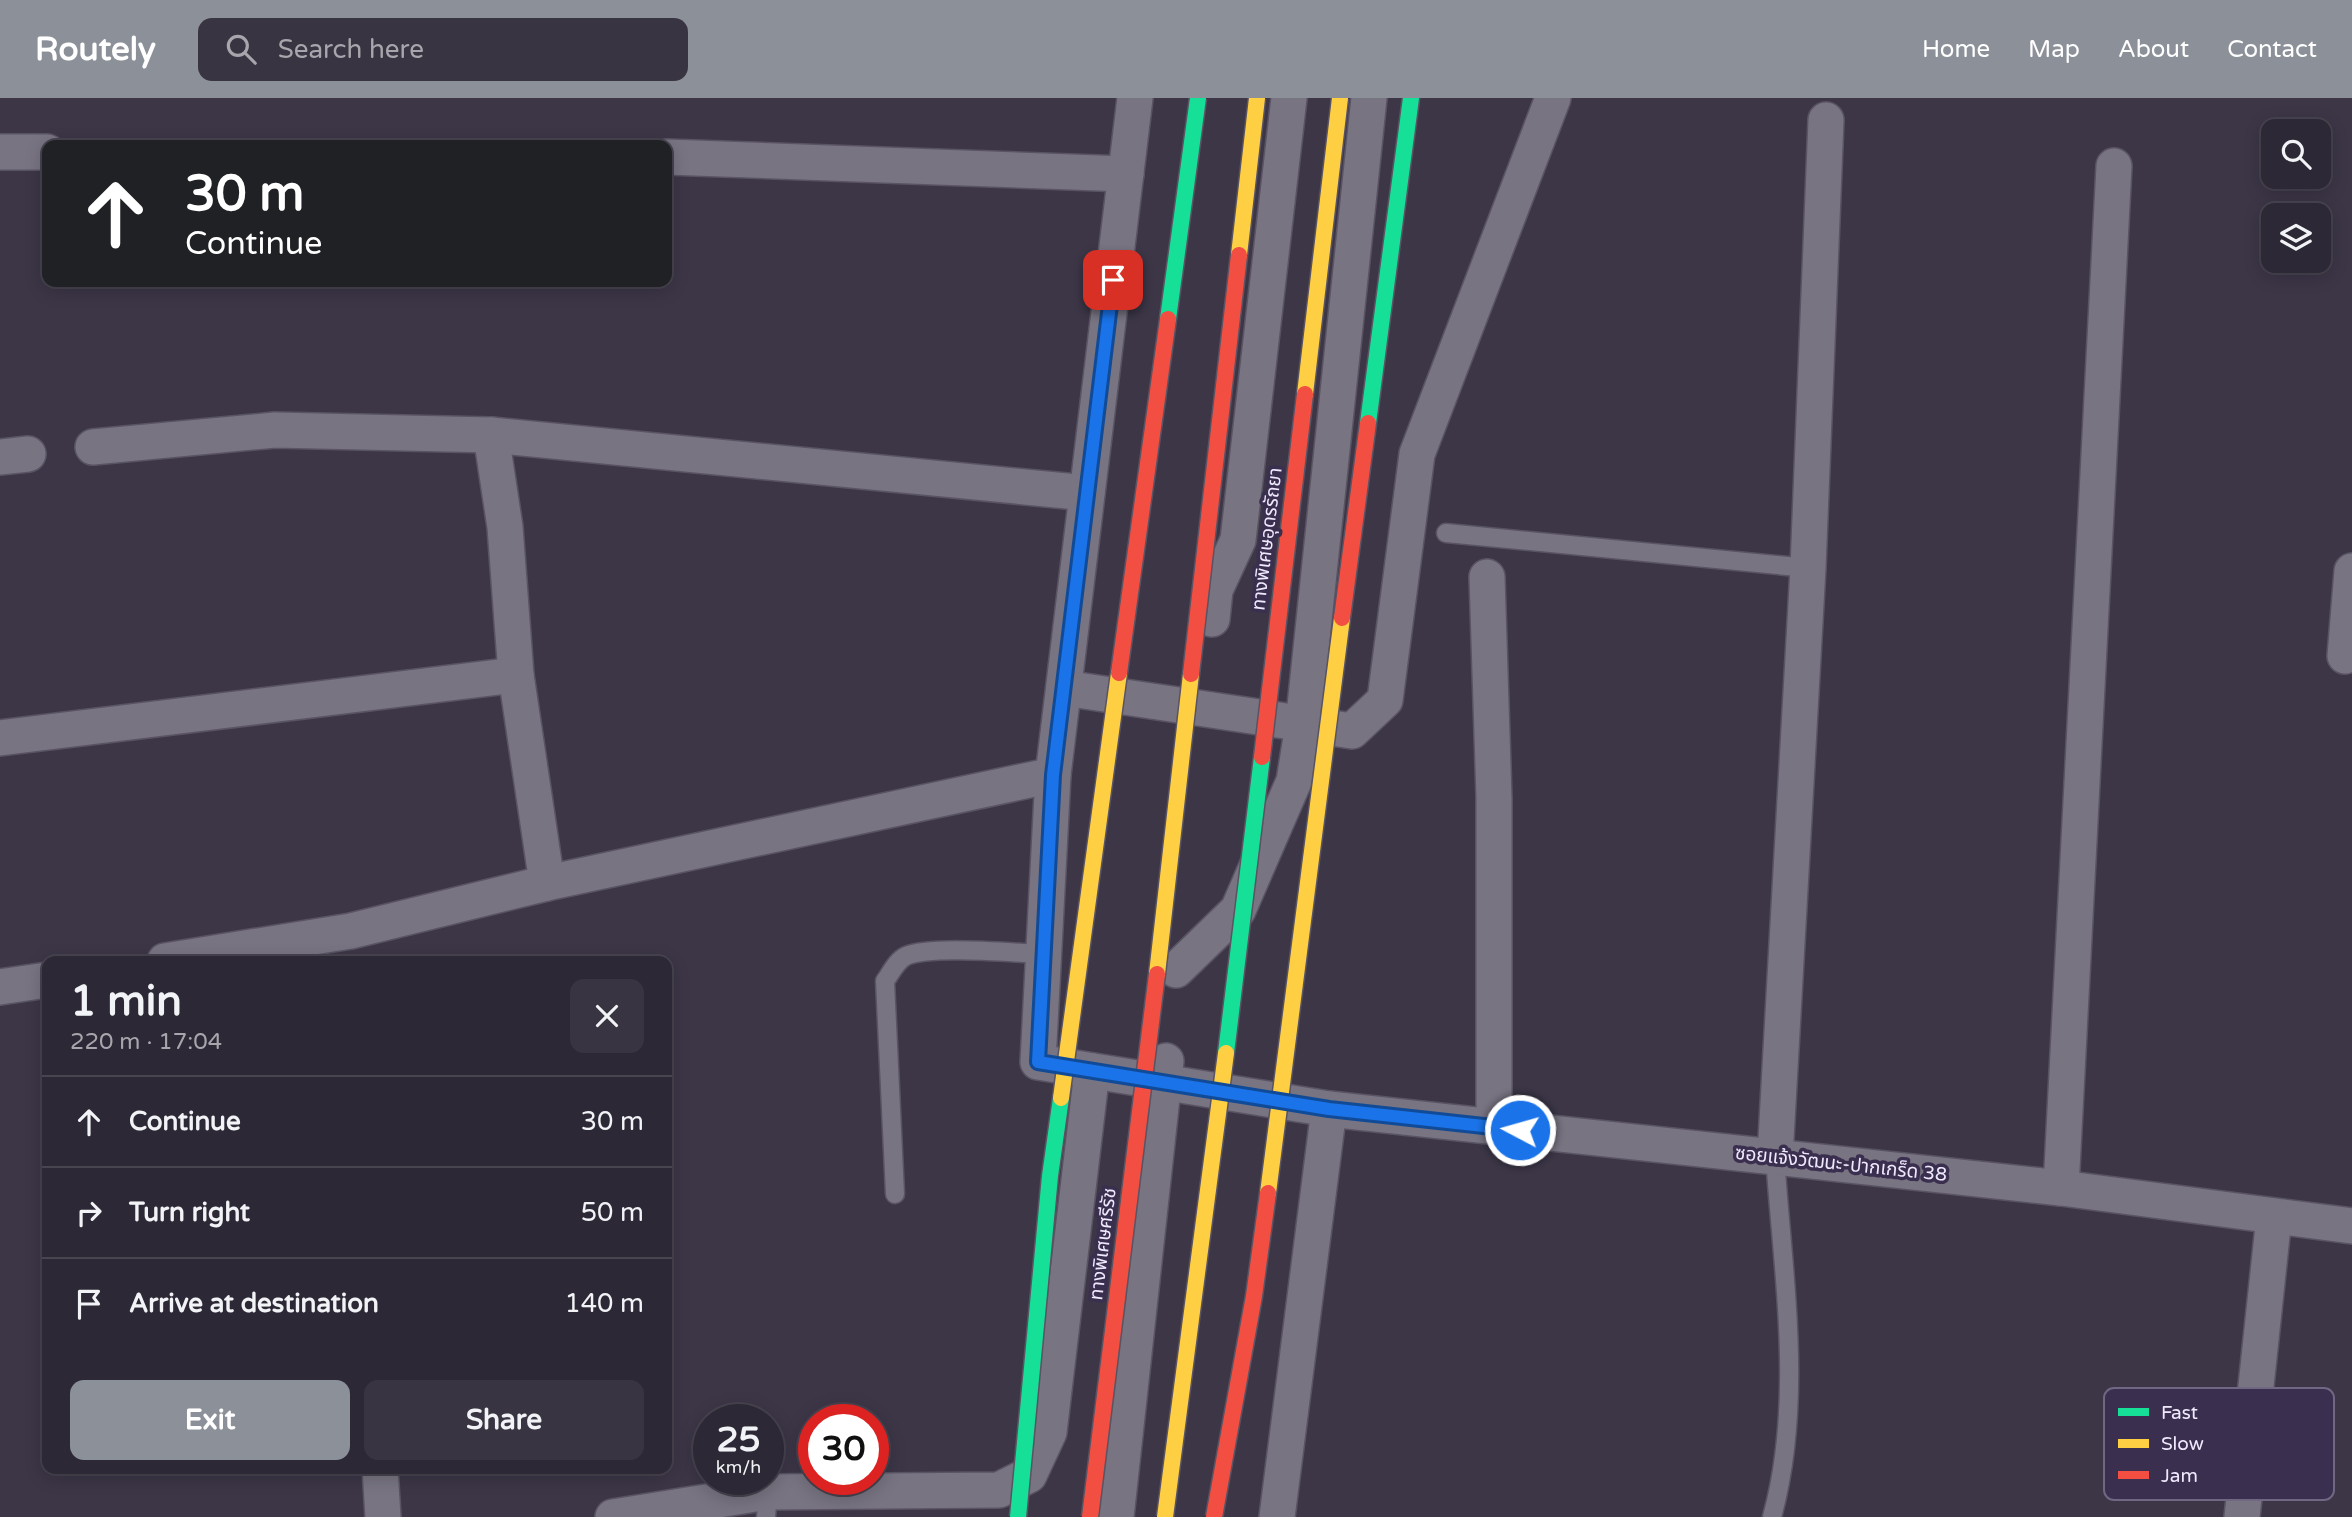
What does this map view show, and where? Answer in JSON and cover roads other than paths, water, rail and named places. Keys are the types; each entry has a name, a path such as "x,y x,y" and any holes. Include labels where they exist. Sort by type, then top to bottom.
{"highway":[{"path":"1004,1508 1198,98"},
{"path":"1166,973 1257,98"},
{"name":"ทางพิเศษอุดรรัถยา","path":"1165,1517 1235,985 1340,98"},
{"path":"1214,1517 1254,1296 1411,98"},
{"name":"ทางพิเศษศรีรัช","path":"1090,1517 1166,973"}],"street":[{"path":"1043,954 1053,775 1135,98"},
{"path":"1116,1517 1164,1083 1166,973 1204,708 1215,590 1238,540 1289,98"},
{"path":"1166,973 1238,911 1294,781 1303,725 1369,98"},
{"path":"1064,688 1352,731 1385,701 1416,454 1553,98"},
{"path":"1774,1157 1808,568 1826,120"},
{"path":"0,152 42,152"},
{"path":"672,157 1126,174"},
{"path":"2061,1188 2115,166"},
{"path":"93,447 275,430 491,435 1087,493"},
{"path":"491,435 505,527 516,676 547,883"},
{"path":"2345,656 2352,571"},
{"path":"1487,577 1494,798 1494,1127"},
{"path":"0,738 516,676"},
{"path":"227,956 352,946 547,883 1053,775"},
{"name":"ซอยแจ้งวัฒนะ-ปากเกร็ด 38","path":"1043,954 1038,1062 1329,1109 2061,1188 2352,1226"},
{"path":"0,987 42,981"},
{"path":"613,1517 767,1505 1004,1508 1029,1475 1049,1432 1092,1071"},
{"path":"1277,1517 1329,1109"},
{"path":"2256,1388 2274,1217"},
{"path":"380,1474 383,1517"}],"lane":[{"path":"1446,533 1808,568"},
{"path":"895,1194 885,981 906,956 958,951 1043,954"},
{"path":"1772,1517 1784,1474 1791,1376 1774,1157"}]}
